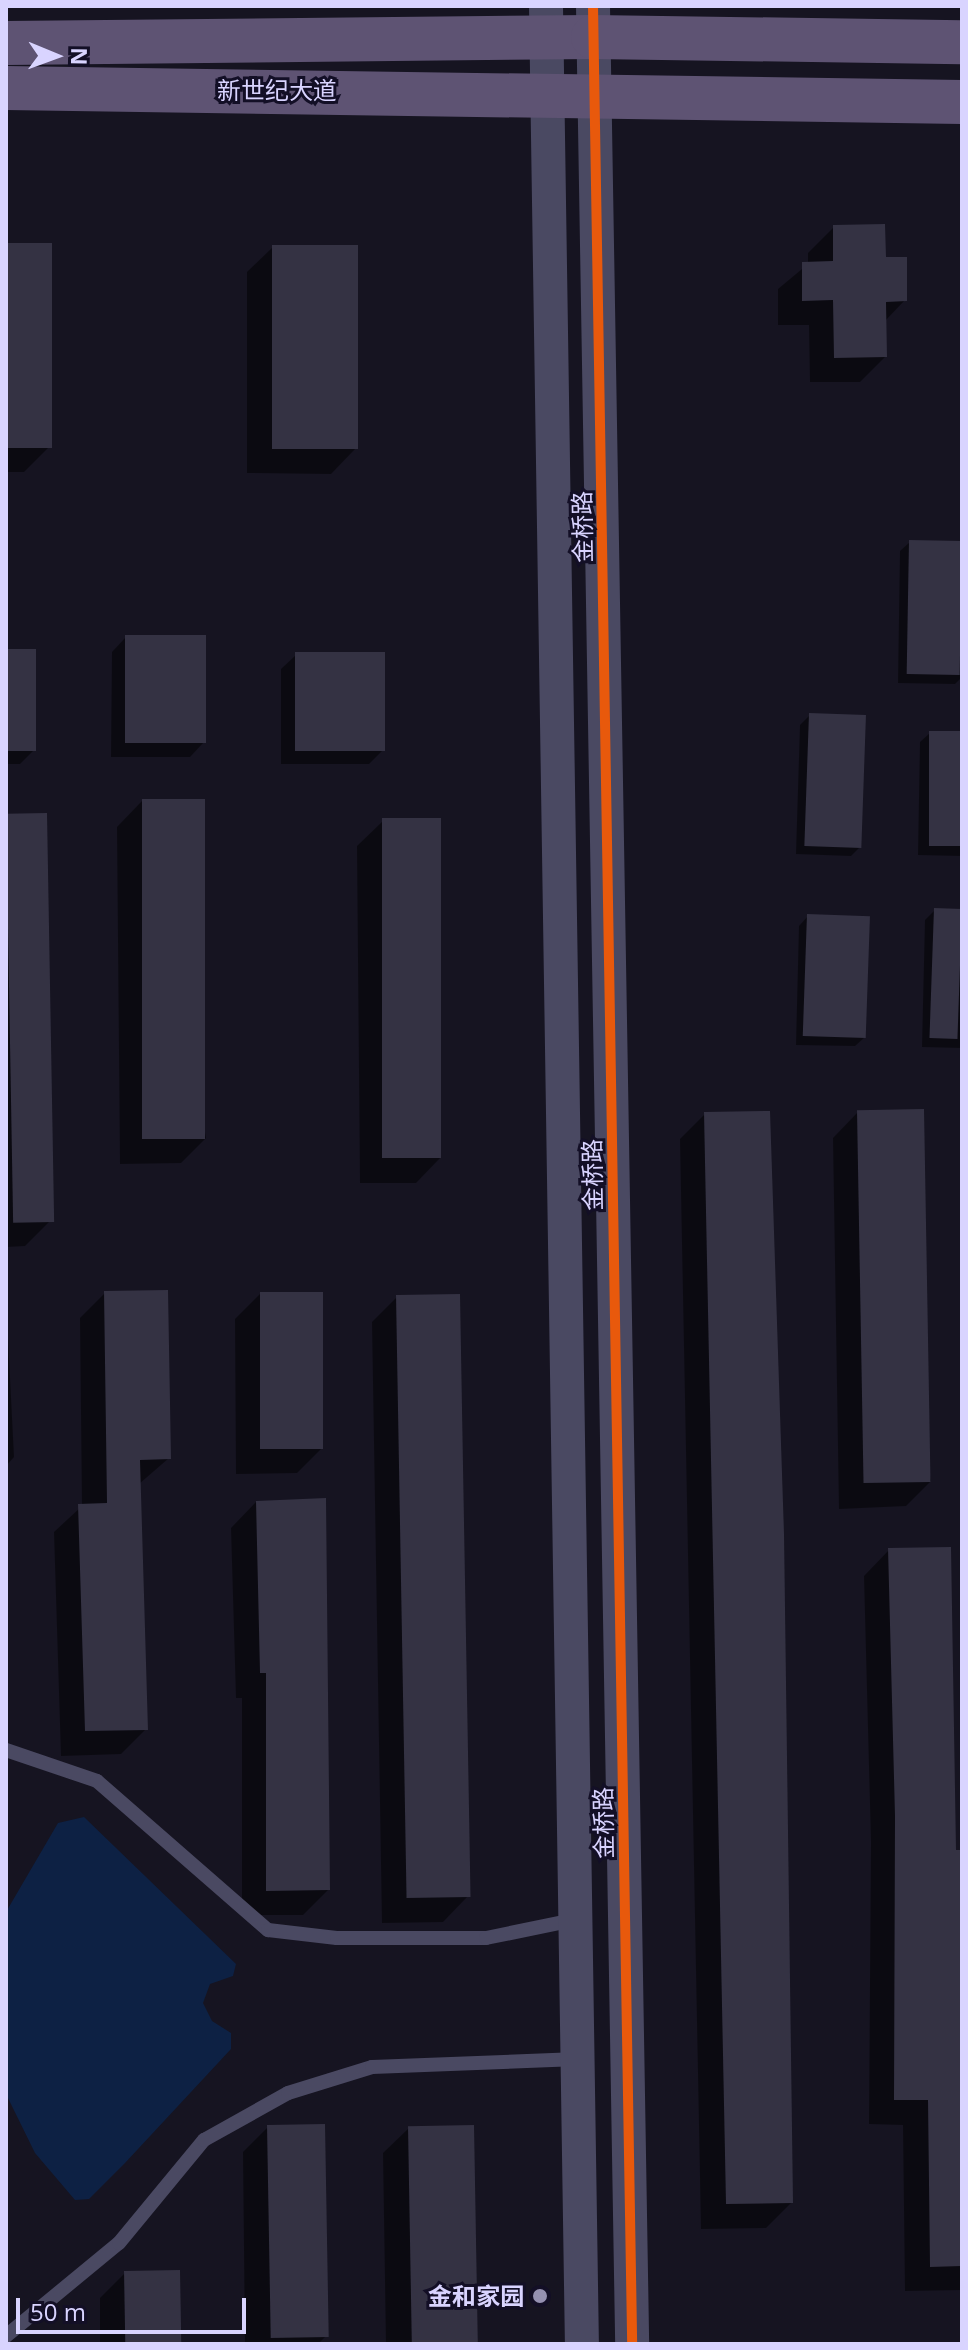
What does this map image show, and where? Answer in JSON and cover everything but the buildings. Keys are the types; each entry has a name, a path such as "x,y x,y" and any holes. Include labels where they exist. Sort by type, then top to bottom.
{"main road":[{"name":"新世纪大道","path":"6,43 593,22"},
{"path":"593,22 962,42"},
{"name":"新世纪大道","path":"6,88 594,92"},
{"path":"594,92 962,102"}],"street":[{"name":"金桥路","path":"546,22 582,2344"},
{"name":"金桥路","path":"593,22 632,2344"}],"lane":[{"path":"6,1750 97,1781 268,1930 337,1938 486,1938 576,1919"},
{"path":"6,2336 119,2243 204,2140 288,2093 372,2067 578,2059"}],"water":[{"path":"84,1817 236,1964 233,1976 210,1984 203,2003 212,2021 231,2033 231,2049 89,2199 75,2200 35,2153 6,2094 6,1912 58,1823"}],"cycle path":[{"path":"593,6 632,2344"}],"place":[{"name":"金和家园","path":"540,2296"}]}
